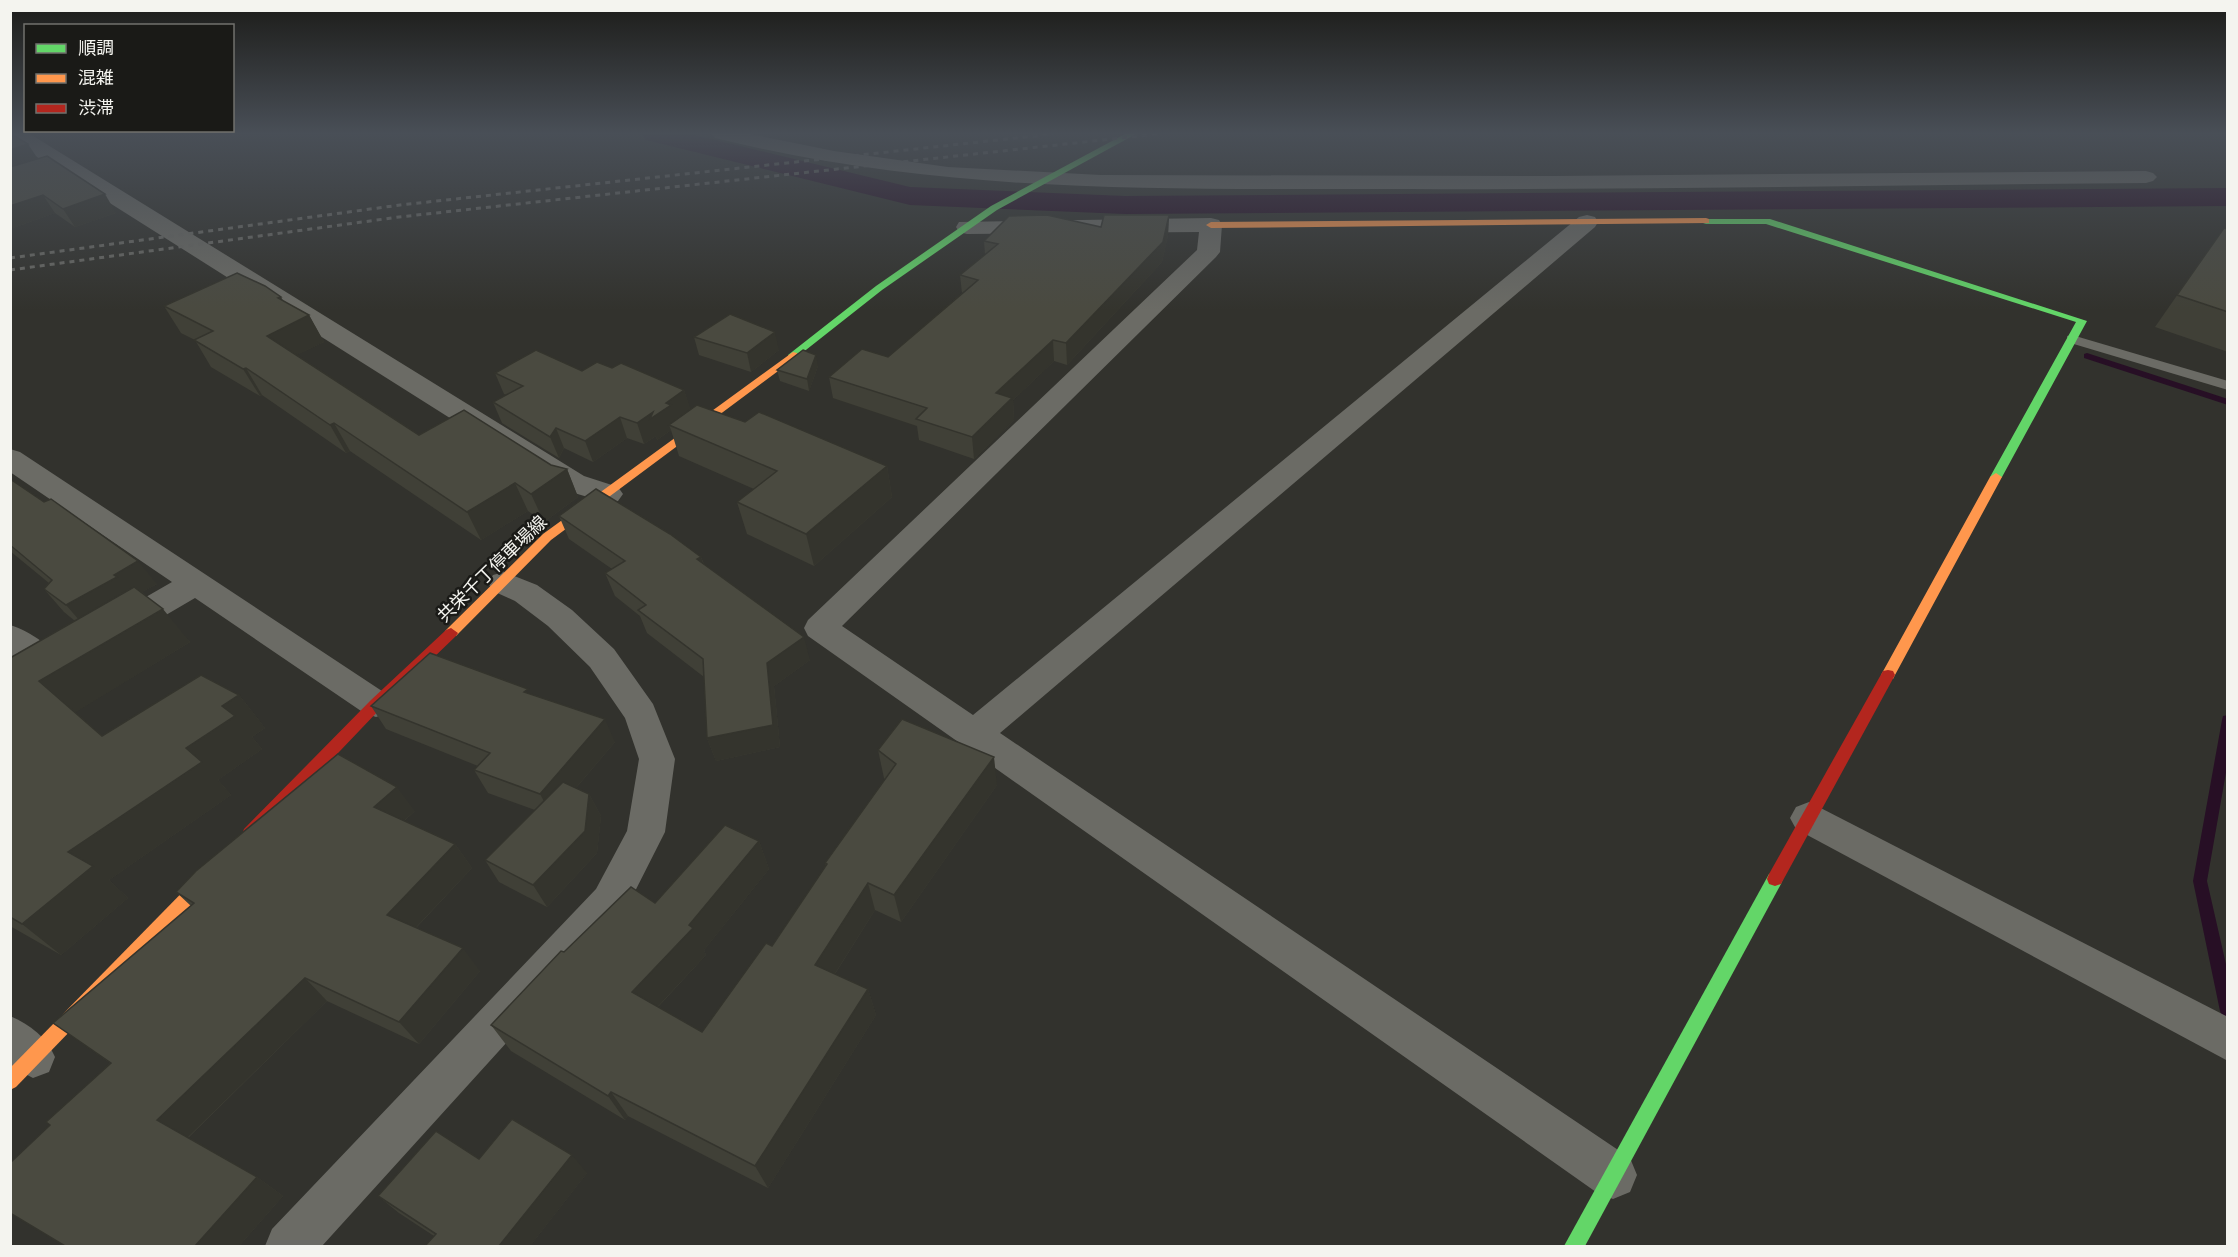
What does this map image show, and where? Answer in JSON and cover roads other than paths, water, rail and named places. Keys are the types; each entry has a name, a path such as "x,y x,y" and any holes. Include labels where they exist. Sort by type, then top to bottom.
{"street":[{"path":"94,193 574,483 608,494"},
{"name":"共栄千丁停車場線","path":"18,1059 233,851 376,704 504,583 547,537 608,494 879,288 994,208 1021,193"},
{"path":"967,227 1767,221 2082,321 1574,1246"},
{"path":"974,734 1352,421 1587,222"},
{"path":"1211,225 1208,252 820,628 1613,1175"},
{"path":"10,458 376,704"},
{"path":"20,684 197,582"},
{"path":"289,1246 610,901 646,832 657,759 641,714 602,658 560,618 526,593 504,583"},
{"path":"10,637 49,667"},
{"path":"1809,818 2217,1035"}],"lane":[{"path":"2072,339 2228,386"}],"waterway":[{"path":"896,193 910,196 1125,205 2228,197"},
{"path":"2087,356 2228,402"},
{"path":"2228,720 2200,881 2228,1011"}],"railway":[{"path":"10,258 400,205 513,193"},
{"path":"10,270 399,217 621,193"}]}
